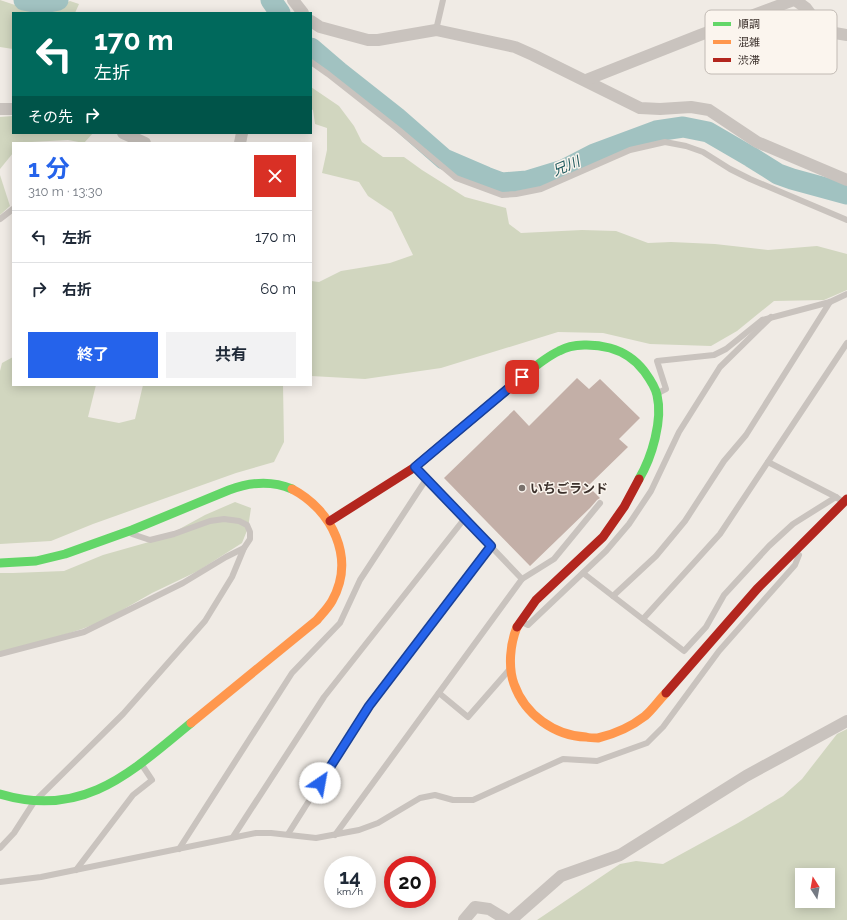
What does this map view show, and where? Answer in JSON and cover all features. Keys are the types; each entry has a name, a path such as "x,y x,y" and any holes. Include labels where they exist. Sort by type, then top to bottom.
{"street":[{"path":"293,0 302,12"},
{"path":"767,10 794,0 808,10"},
{"path":"312,22 320,28 368,40 378,40 436,30 514,47 586,80 640,108 660,109 691,107 709,110 757,142 847,180"},
{"path":"586,80 705,33"},
{"path":"837,33 847,35"},
{"path":"0,110 12,108"},
{"path":"125,134 143,142"},
{"path":"330,521 415,467 533,368 560,350 581,345 600,345 621,351 637,362 650,379 657,394 659,414 656,437 641,476 624,507 603,537 536,600 516,628 510,658 514,684 524,703 538,719 558,732 576,737 598,738 623,730 646,715 757,589 846,500"},
{"path":"0,563 49,559 100,543 226,491 253,483 275,483 290,488 316,504 330,521 338,540 340,556 340,575 336,590 332,601 317,620 117,781 75,798 34,802 0,794"},
{"path":"511,920 561,876 620,855 746,776 847,720"},
{"path":"464,920 476,907 490,908 507,920"}],"lane":[{"path":"436,30 443,0"},
{"path":"312,63 382,116 456,178 502,195 541,189 630,150 665,142 686,146 703,152 750,179 847,220"},
{"path":"0,219 12,210"},
{"path":"657,394 666,389 657,361 714,355 726,349 762,320 830,302 847,294"},
{"path":"613,596 656,556 685,521 724,461 746,435 830,302"},
{"path":"521,622 528,625 606,551 629,524 651,491 679,432 720,367 771,317"},
{"path":"643,619 720,534 847,343"},
{"path":"768,462 836,497 846,500"},
{"path":"415,467 522,579"},
{"path":"179,849 292,673 340,623 360,580 427,478"},
{"path":"583,573 684,651 706,627 724,595 769,546 793,524 836,497"},
{"path":"335,835 522,579 554,559 600,503"},
{"path":"233,837 324,697 465,518"},
{"path":"0,848 14,833 34,802 123,714 205,621 232,577 244,548 250,539 250,532 247,525 239,521 224,519 210,521 174,534 150,540 126,532"},
{"path":"0,882 41,878 256,833 288,834 316,838 359,830 378,823 420,798 435,795 453,800 473,800 564,759 597,762 647,743 663,728 719,650 795,565 803,544"},
{"path":"288,834 369,706 491,546"},
{"path":"0,654 84,632 184,583 226,557 244,548"},
{"path":"700,633 711,641"},
{"path":"439,693 468,717 511,668"},
{"path":"76,870 133,795 152,780 141,763"}],"green space":[{"path":"0,0 18,6 47,10 70,1 79,4 75,12 12,12 12,49 0,47"},
{"path":"312,88 339,106 354,126 362,142 383,157 404,157 465,197 506,208 509,224 521,233 582,230 616,231 648,243 671,242 715,244 768,250 817,246 847,254 847,290 824,300 774,301 737,331 711,346 650,344 603,333 558,332 441,368 365,379 312,376 312,281 319,282 341,271 390,263 413,255 392,212 368,196 359,182 322,173 327,150 327,128 315,124"},
{"path":"12,116 12,134 92,134 85,142 68,140 12,142 12,154 0,169 0,117"},
{"path":"0,175 10,206 0,215"},
{"path":"12,358 12,386 96,386 88,417 119,423 135,419 143,386 283,386 284,442 274,462 236,473 93,524 51,541 0,544 0,371 2,363"},
{"path":"235,502 251,508 248,528 242,543 198,571 152,593 103,621 20,649 0,652 0,573 64,571 103,555 163,538 205,515"},
{"path":"847,729 847,920 537,920 620,864 636,861 663,864 738,823 783,796 802,779 837,734"}],"building":[{"name":"いちごランド","path":"577,378 589,389 600,379 640,418 619,439 628,447 588,486 600,498 530,566 444,478 514,410 529,426"}],"waterway":[{"name":"兄川","path":"24,0 33,2 50,2 58,0"},
{"name":"兄川","path":"271,0 279,12"},
{"name":"兄川","path":"312,49 396,117 444,159 502,183 527,181 563,170 594,154 656,131 683,127 708,132 778,174 847,194"}],"traffic: fast":[{"path":"522,377 554,353 577,345 591,345 610,348 625,354 633,360 641,367 652,382 657,395 659,416 652,449 639,479"},
{"path":"0,563 36,561 65,554 132,530 229,490 245,485 268,483 292,489"},
{"path":"0,794 30,800 57,800 82,795 104,786 126,774 191,723"}],"traffic: slow":[{"path":"191,723 317,620 327,609 339,585 342,568 340,552 336,537 329,522 306,498 292,489"},
{"path":"517,627 513,641 510,663 514,684 519,695 533,714 542,722 563,733 574,736 595,738 611,734 640,720 666,693"}],"traffic: jam":[{"path":"330,521 415,467 522,377"},
{"path":"517,627 536,600 603,537 624,507 639,479"},
{"path":"666,693 757,589 847,499"}],"place":[{"name":"いちごランド","path":"522,488"}],"route":[{"path":"320,783 369,706 491,546 415,467 522,377"}]}
